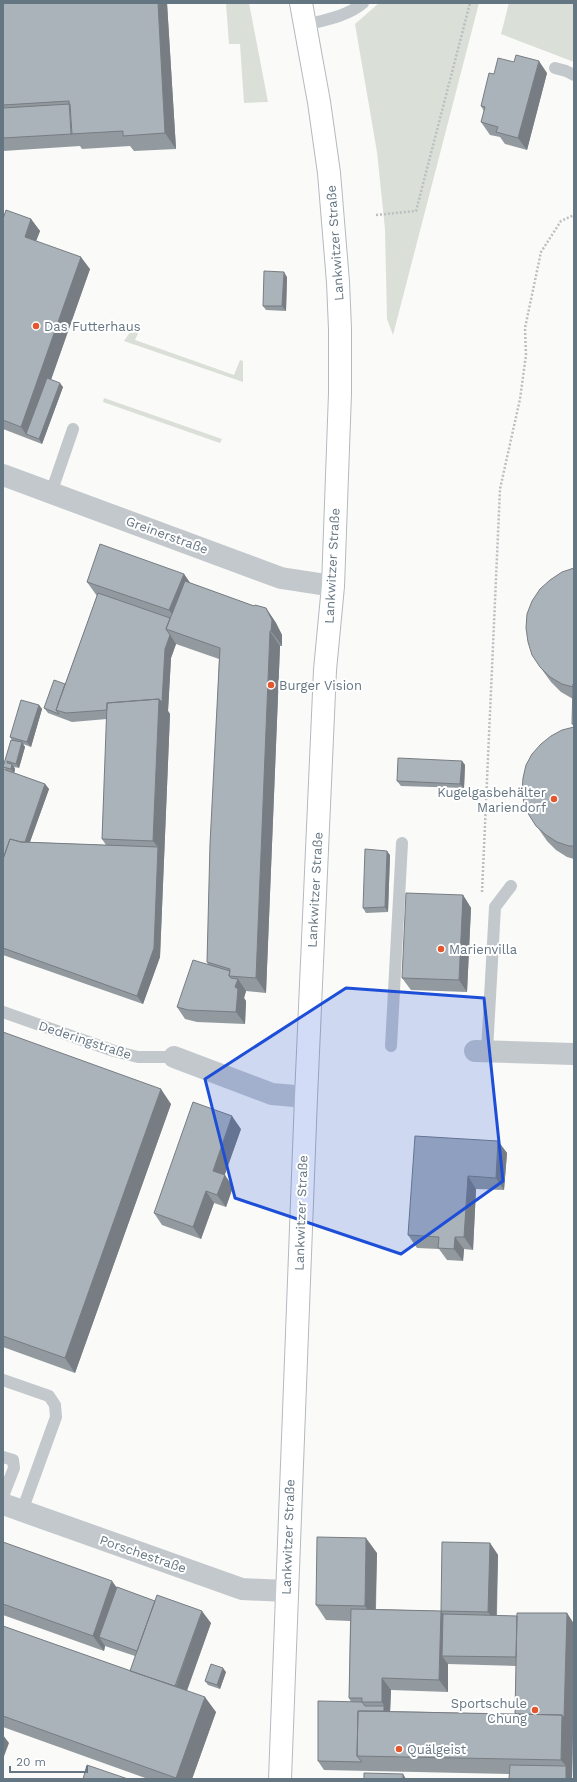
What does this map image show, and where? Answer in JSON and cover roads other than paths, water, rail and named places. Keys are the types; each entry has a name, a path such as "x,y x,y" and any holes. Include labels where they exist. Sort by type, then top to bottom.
{"main road":[{"name":"Lankwitzer Straße","path":"280,1779 286,1591 324,670 333,586 340,394 338,268 330,174 306,25 301,3"}],"street":[{"name":"Greinerstraße","path":"3,475 281,578 333,586"},
{"path":"481,1051 574,1054"},
{"name":"Dederingstraße","path":"174,1057 272,1094 306,1097"},
{"name":"Porschestraße","path":"13,1508 242,1588 286,1591"}],"lane":[{"path":"306,25 345,14 356,9 363,3"},
{"path":"555,68 574,75"},
{"path":"51,493 72,428"},
{"path":"391,1046 402,843"},
{"path":"481,1051 495,907 511,886"},
{"name":"Dederingstraße","path":"3,1012 114,1051 138,1057 174,1057"},
{"path":"3,1380 49,1396 55,1405 56,1417 13,1508"},
{"path":"3,1457 13,1460 14,1468 3,1496"}],"place":[{"name":"Das Futterhaus","path":"36,326"},
{"name":"Burger Vision","path":"271,685"},
{"name":"Kugelgasbehälter Mariendorf","path":"554,799"},
{"name":"Marienvilla","path":"441,949"},
{"name":"Sportschule Chung","path":"535,1710"},
{"name":"Quälgeist","path":"399,1749"}]}
